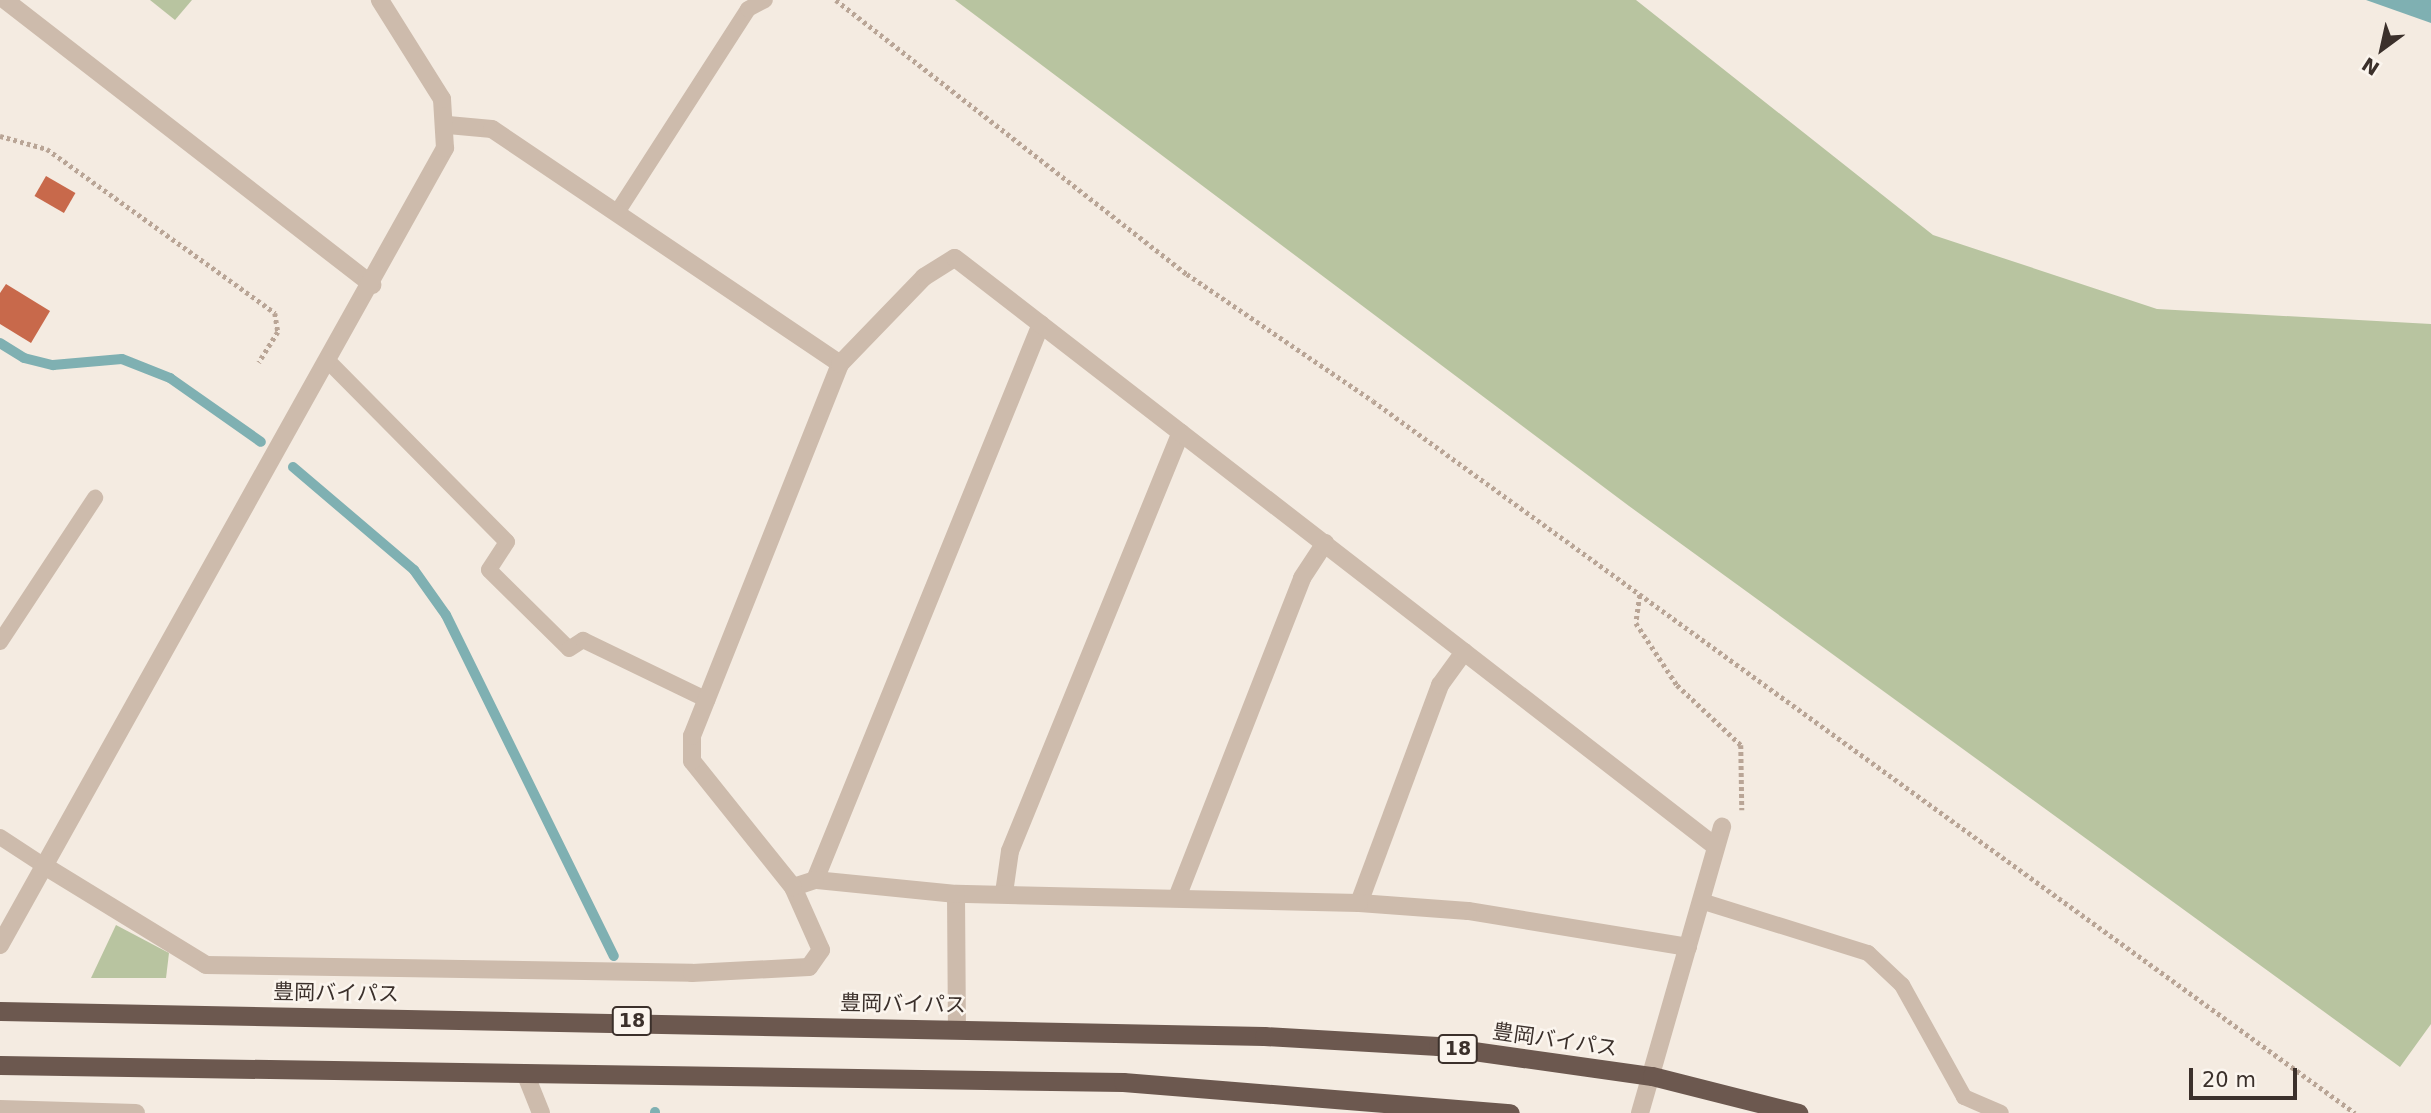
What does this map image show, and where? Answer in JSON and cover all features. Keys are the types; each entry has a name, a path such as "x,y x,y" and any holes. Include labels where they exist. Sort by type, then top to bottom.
{"highway":[{"name":"豊岡バイパス","path":"0,1011 957,1028 1438,1046 1652,1076 1798,1113"},
{"path":"0,1065 1123,1082 1510,1113"}],"street":[{"path":"5,0 373,285"},
{"path":"0,945 428,186 448,125 442,99 380,0"},
{"path":"448,125 492,129 618,211 840,364"},
{"path":"43,865 206,965 692,973 809,967 821,950 793,887 692,761 692,736 840,364 924,277 955,258 1715,846"},
{"path":"815,880 1041,324"},
{"path":"1004,893 1010,851 1181,433"},
{"path":"1178,895 1302,578 1325,543"},
{"path":"1359,903 1440,685 1464,652"},
{"path":"1640,1113 1722,827"},
{"path":"793,887 815,880 956,894 1178,895 1359,903 1468,912 1688,947"},
{"path":"956,894 957,1028"},
{"path":"525,1073 541,1113"},
{"path":"0,1109 135,1113"}],"lane":[{"path":"618,211 748,9 765,0"},
{"path":"329,362 508,542 489,570 569,649 583,640 707,700"},
{"path":"0,642 95,498"},
{"path":"0,837 43,865"},
{"path":"1701,901 1868,953 1902,985 1964,1097 2001,1113"}],"path":[{"path":"836,0 1187,274 1640,595 2355,1113"},
{"path":"0,136 47,149 275,313 278,332 259,363"},
{"path":"1640,595 1636,623 1677,685 1741,745 1745,807 1722,827"}],"green space":[{"path":"150,0 192,0 175,20"},
{"path":"955,0 1636,0 1933,235 2157,309 2431,324 2431,1024 2400,1067 1629,506"},
{"path":"116,925 169,953 166,978 91,978"}],"water":[{"path":"2366,0 2431,0 2431,23"}],"building":[{"path":"46,176 75,193 64,213 35,196"},
{"path":"6,284 50,311 31,343 0,324 0,293"}],"waterway":[{"path":"0,343 24,358 53,365 122,359 170,378 261,442"},
{"path":"293,467 414,570 446,615 614,956"}]}
